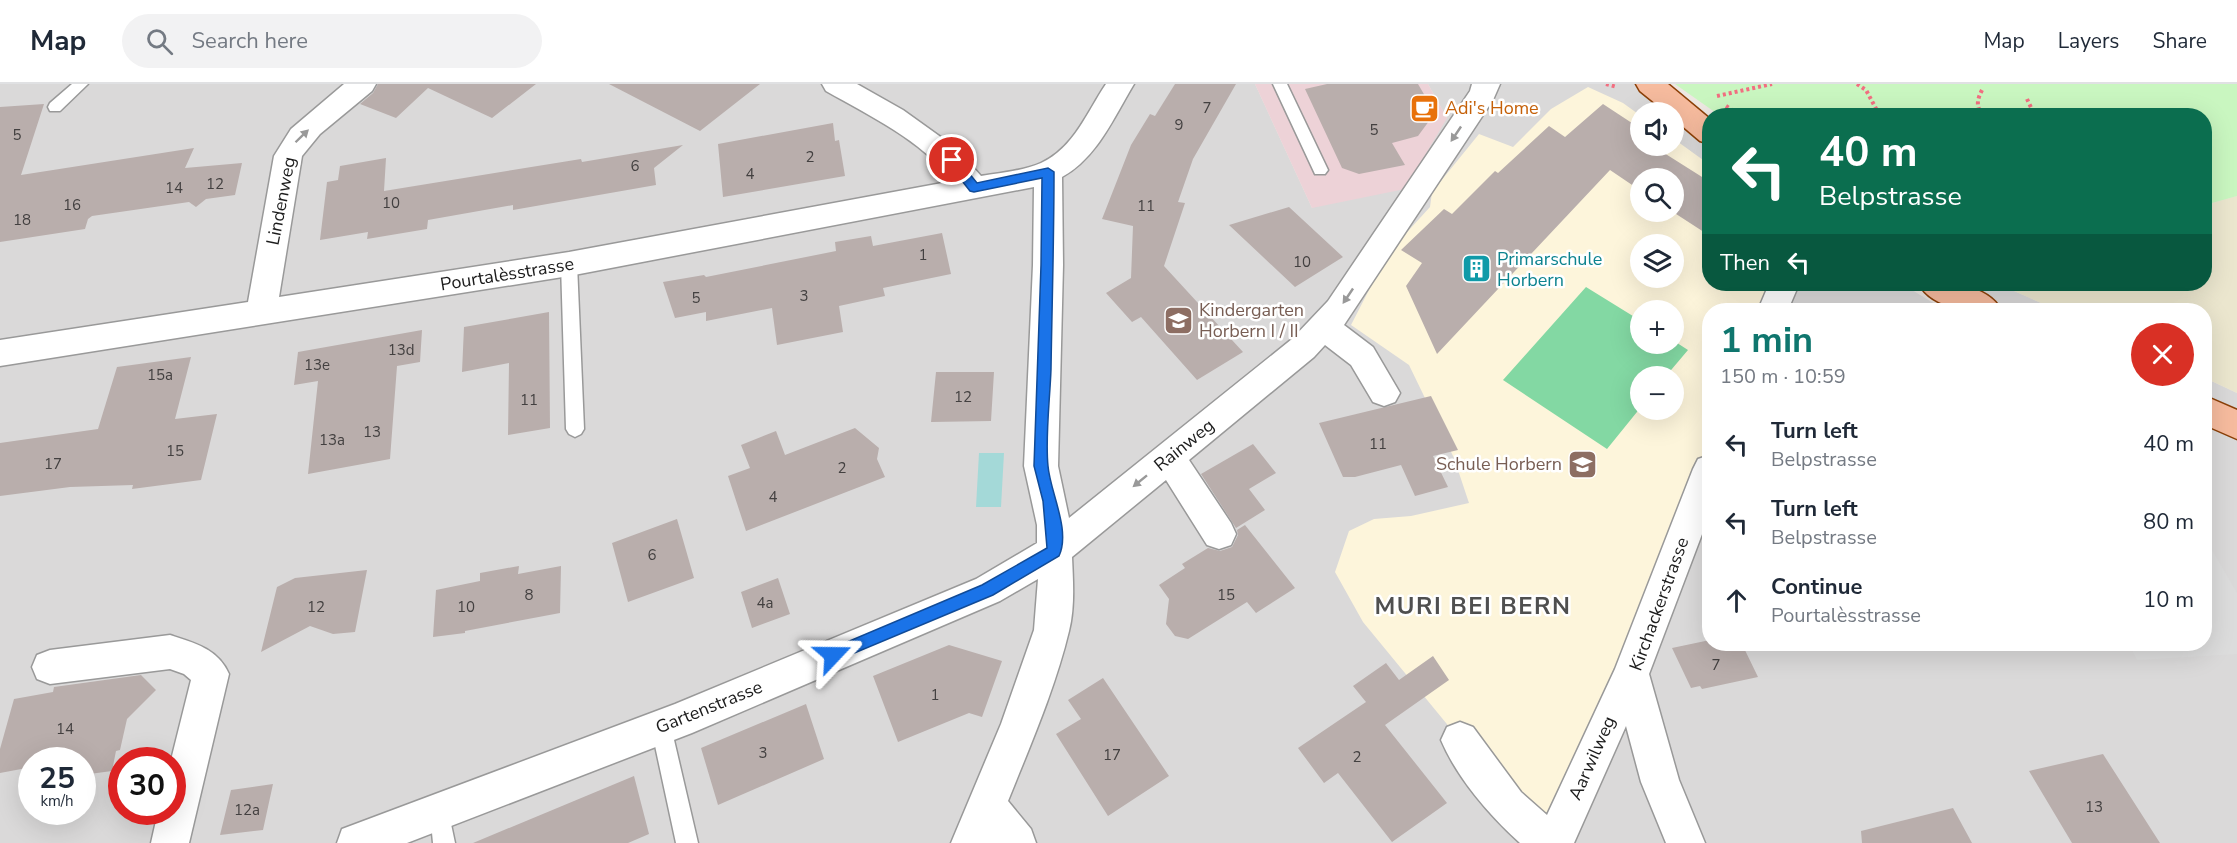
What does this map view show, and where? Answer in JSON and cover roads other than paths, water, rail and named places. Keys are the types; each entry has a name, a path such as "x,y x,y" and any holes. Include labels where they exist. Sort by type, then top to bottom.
{"main road":[{"path":"1650,84 1702,127"},
{"path":"1948,291 1972,303"},
{"path":"2212,413 2237,425"}],"street":[{"name":"Lindenweg","path":"261,314 291,148 362,84"},
{"path":"836,84 934,144 959,168 974,188"},
{"name":"Pourtalèsstrasse","path":"0,352 261,314 569,264 1012,181 1048,172 1071,158 1090,135 1120,84"},
{"name":"Rainweg","path":"1054,551 1303,348 1339,310 1483,93 1486,84"},
{"path":"970,843 1020,724 1052,630 1056,597 1054,525 1041,466 1048,172"},
{"path":"1324,326 1362,356 1384,393"},
{"path":"1169,457 1219,534"},
{"name":"Kirchackerstrasse","path":"1686,843 1660,782 1631,674 1702,490"},
{"name":"Gartenstrasse","path":"356,843 442,828 661,727 988,590 1054,551"},
{"path":"50,667 170,652 196,661 211,674 170,843"},
{"name":"Aarwilweg","path":"1552,843 1631,674"},
{"path":"1460,740 1507,806 1552,843"},
{"path":"987,806 1017,843"}],"lane":[{"path":"55,107 81,84"},
{"path":"1280,84 1320,170"},
{"path":"569,264 575,429"},
{"path":"661,727 687,843"}],"water":[{"path":"979,453 1004,453 1001,507 976,507"}],"place":[{"name":"Adi's Home","path":"1424,108"},
{"name":"Primarschule Horbern","path":"1476,269"},
{"name":"Kindergarten Horbern I / II","path":"1178,320"},
{"name":"Schule Horbern","path":"1583,464"}],"district":[{"name":"MURI BEI BERN","path":"1473,606"}]}
